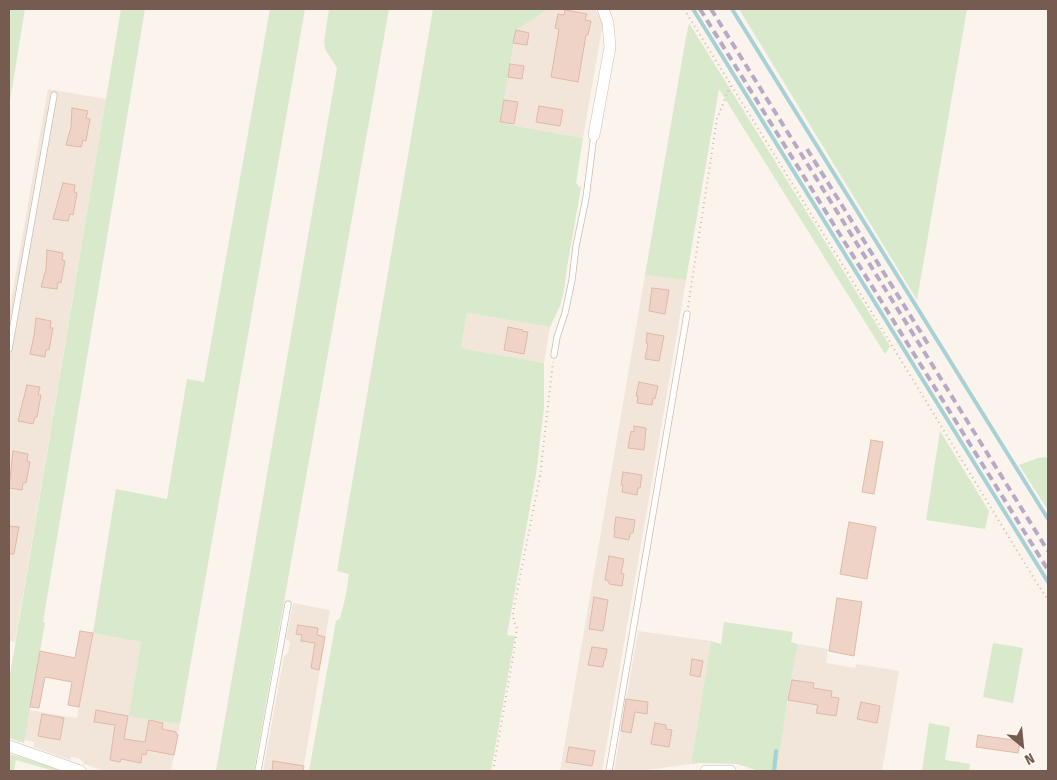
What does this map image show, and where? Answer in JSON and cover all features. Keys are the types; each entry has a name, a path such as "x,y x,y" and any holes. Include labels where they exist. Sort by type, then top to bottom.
{"street":[{"path":"594,135 610,46 608,23 603,9"},
{"path":"9,746 80,771"},
{"path":"706,771 730,771"}],"lane":[{"path":"9,349 54,95"},
{"path":"554,355 572,280 576,246 586,198 594,135"},
{"path":"609,771 687,314"},
{"path":"258,771 288,604"}],"path":[{"path":"684,9 1048,600"},
{"path":"687,314 717,119 731,84"},
{"path":"493,771 514,651 517,626 514,622 513,612 540,476 554,355"}],"shaded area":[{"path":"549,9 595,9 603,23 583,138 500,123 516,30"},
{"path":"48,89 106,99 15,642 9,641 9,313"},
{"path":"645,275 686,280 665,405 602,771 560,771"},
{"path":"467,313 550,327 544,363 461,348"},
{"path":"293,603 330,610 303,771 263,771 284,656 289,649 290,642 286,639"},
{"path":"638,631 711,641 691,764 640,771 614,771"},
{"path":"93,633 141,642 130,715 180,724 171,771 105,771 84,764 78,758 71,757 70,760 34,747 34,742 24,740 29,710 77,718"},
{"path":"798,644 828,649 826,663 855,668 856,664 899,671 882,771 777,771"}],"green space":[{"path":"9,9 25,9 9,107"},
{"path":"121,9 145,9 24,743 9,738 9,681"},
{"path":"270,9 305,9 180,724 129,716 141,642 93,633 116,489 167,499 187,379 204,382"},
{"path":"329,9 389,9 254,771 216,771 337,68 325,49 324,42"},
{"path":"433,9 549,9 516,30 500,123 583,138 576,183 581,188 564,291 560,306 550,327 467,313 461,348 544,363 544,408 536,474 507,635 515,636 491,771 309,771 336,621 340,618 346,595 349,574 337,571"},
{"path":"739,9 967,9 917,300"},
{"path":"689,23 890,346 885,354 719,89 686,280 645,275"},
{"path":"940,431 989,511 985,529 926,520"},
{"path":"1046,457 1048,461 1048,510 1019,465"},
{"path":"724,622 793,632 791,642 798,644 777,771 759,771 737,764 691,764 711,641 721,644"},
{"path":"993,643 1023,648 1013,703 983,697"},
{"path":"929,723 950,727 945,760 970,764 969,771 922,771"},
{"path":"9,754 63,771 54,771 16,760 14,771 9,771"}],"building":[{"path":"565,10 587,14 585,20 591,21 588,35 586,35 578,82 551,77 559,29 555,28 558,14 564,15"},
{"path":"516,30 529,33 527,45 513,43"},
{"path":"510,64 524,66 522,79 508,77"},
{"path":"504,100 518,102 514,124 500,122"},
{"path":"539,106 563,110 560,126 536,122"},
{"path":"72,108 88,111 86,118 90,119 86,141 83,140 81,147 66,145 71,127"},
{"path":"63,183 75,185 74,192 77,193 73,215 70,214 68,221 53,219"},
{"path":"47,250 63,253 62,260 65,261 61,283 58,282 57,289 41,287 46,269"},
{"path":"652,288 669,290 665,314 649,311"},
{"path":"36,318 51,321 50,328 53,328 49,350 46,350 45,357 30,354"},
{"path":"508,327 528,332 524,354 504,350"},
{"path":"647,333 664,336 659,361 645,359 648,343 646,343"},
{"path":"639,382 658,386 652,405 637,403 638,396 636,396"},
{"path":"27,385 40,387 38,395 41,395 37,417 35,417 33,424 18,421"},
{"path":"634,426 646,428 644,450 628,448 631,431 634,432"},
{"path":"871,440 883,442 874,494 862,492"},
{"path":"13,451 28,454 27,461 30,462 26,483 23,483 22,490 9,488"},
{"path":"623,472 642,475 637,495 622,492"},
{"path":"616,517 635,520 633,533 630,533 629,540 614,537"},
{"path":"849,522 876,527 867,579 840,574"},
{"path":"9,526 19,527 14,554 9,554"},
{"path":"609,556 624,559 621,573 624,574 622,586 609,584 609,581 605,580"},
{"path":"594,597 608,600 603,631 589,629"},
{"path":"837,598 862,602 854,656 829,651"},
{"path":"298,625 318,628 317,635 325,637 319,670 311,668 315,643 301,641 302,635 296,634"},
{"path":"80,631 93,633 79,707 68,705 72,682 45,677 39,708 30,707 40,651 75,658"},
{"path":"592,647 607,649 603,667 588,665"},
{"path":"692,659 703,661 700,677 690,675"},
{"path":"792,680 814,683 813,688 832,691 831,697 839,698 836,716 816,713 818,705 788,700"},
{"path":"626,699 648,702 647,714 635,712 631,733 621,731"},
{"path":"861,702 880,706 877,723 857,719"},
{"path":"96,710 128,716 124,739 145,742 149,720 163,723 162,729 176,732 178,735 174,755 147,750 146,755 142,754 141,763 121,759 120,762 110,760 115,725 94,722"},
{"path":"42,714 64,718 60,740 38,736"},
{"path":"655,723 666,725 666,729 672,730 669,747 651,744"},
{"path":"978,735 1020,741 1018,753 976,747"},
{"path":"569,747 595,751 592,766 566,762"},
{"path":"273,761 304,766 303,771 272,771"}],"waterway":[{"path":"693,9 1048,582"},
{"path":"732,9 1048,519"},
{"path":"774,771 776,751"}],"railway":[{"path":"700,9 1048,570"},
{"path":"711,9 1048,551"},
{"path":"807,149 928,344"}]}
